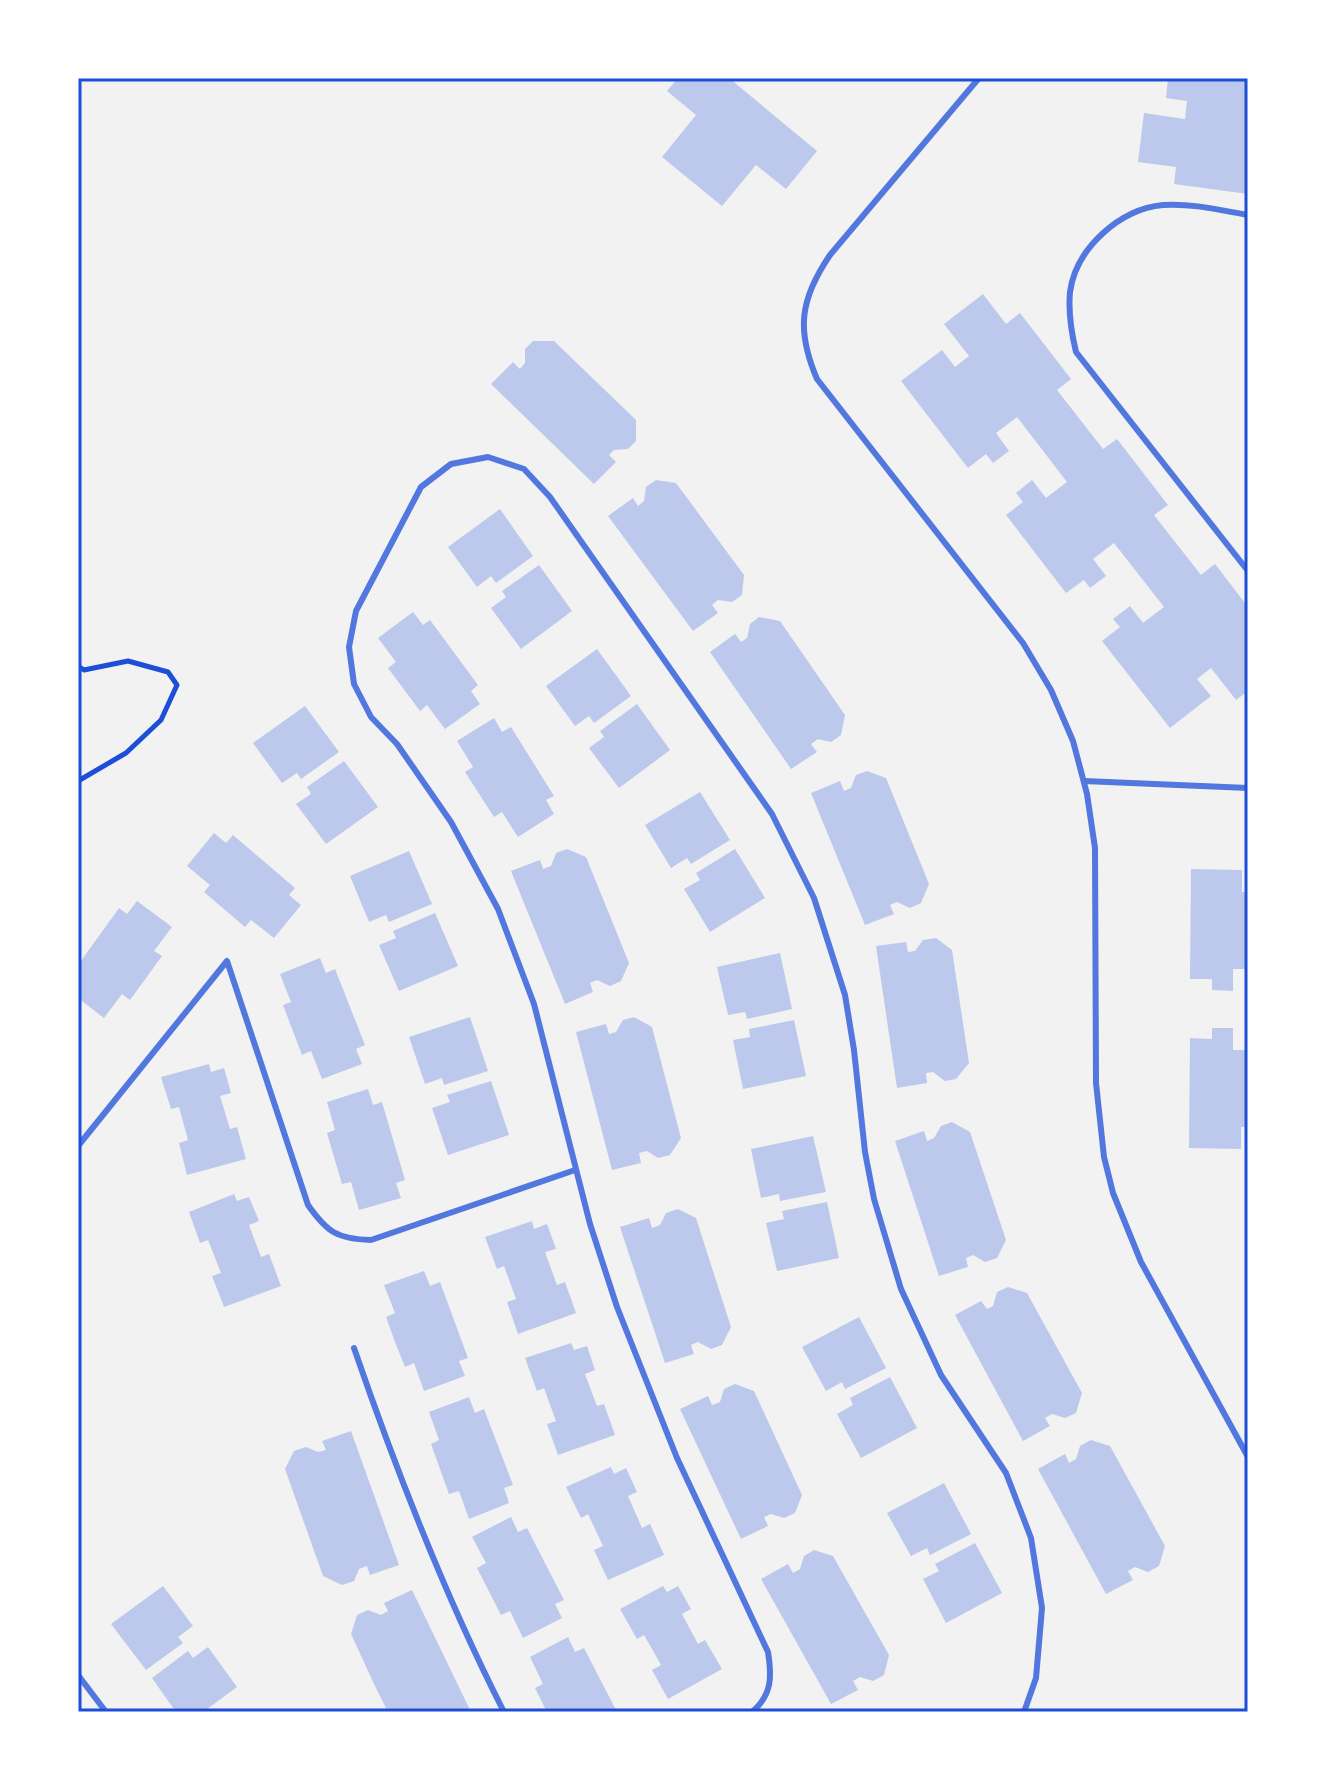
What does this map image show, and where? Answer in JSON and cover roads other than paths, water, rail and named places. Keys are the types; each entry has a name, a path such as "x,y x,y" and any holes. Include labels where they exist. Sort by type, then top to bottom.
{"lane":[{"path":"979,78 830,255 815,277 805,302 803,328 806,354 817,379 1023,643 1051,690 1073,741 1084,781 1095,848 1096,1083 1104,1157 1113,1193 1136,1250 1248,1457"},
{"path":"1248,215 1194,206 1161,205 1130,214 1103,233 1083,258 1070,288 1068,320 1076,352 1248,571"},
{"path":"752,1712 764,1701 772,1677 768,1652 682,1471 645,1384 608,1280 575,1170 534,1004 498,909 475,864 425,782 397,744 371,717 354,684 349,647 356,611 421,487 451,464 488,457 524,469 550,497 772,814 814,898 845,995 865,1152 878,1214 901,1289 941,1375 965,1416 1006,1473 1031,1538 1042,1608 1036,1678 1024,1712"},
{"path":"1084,781 1248,788"},
{"path":"78,1146 227,961 308,1205 323,1226 345,1239 371,1240 575,1170"},
{"path":"354,1348 409,1502 445,1589 504,1712"},
{"path":"78,1675 106,1712"}]}
